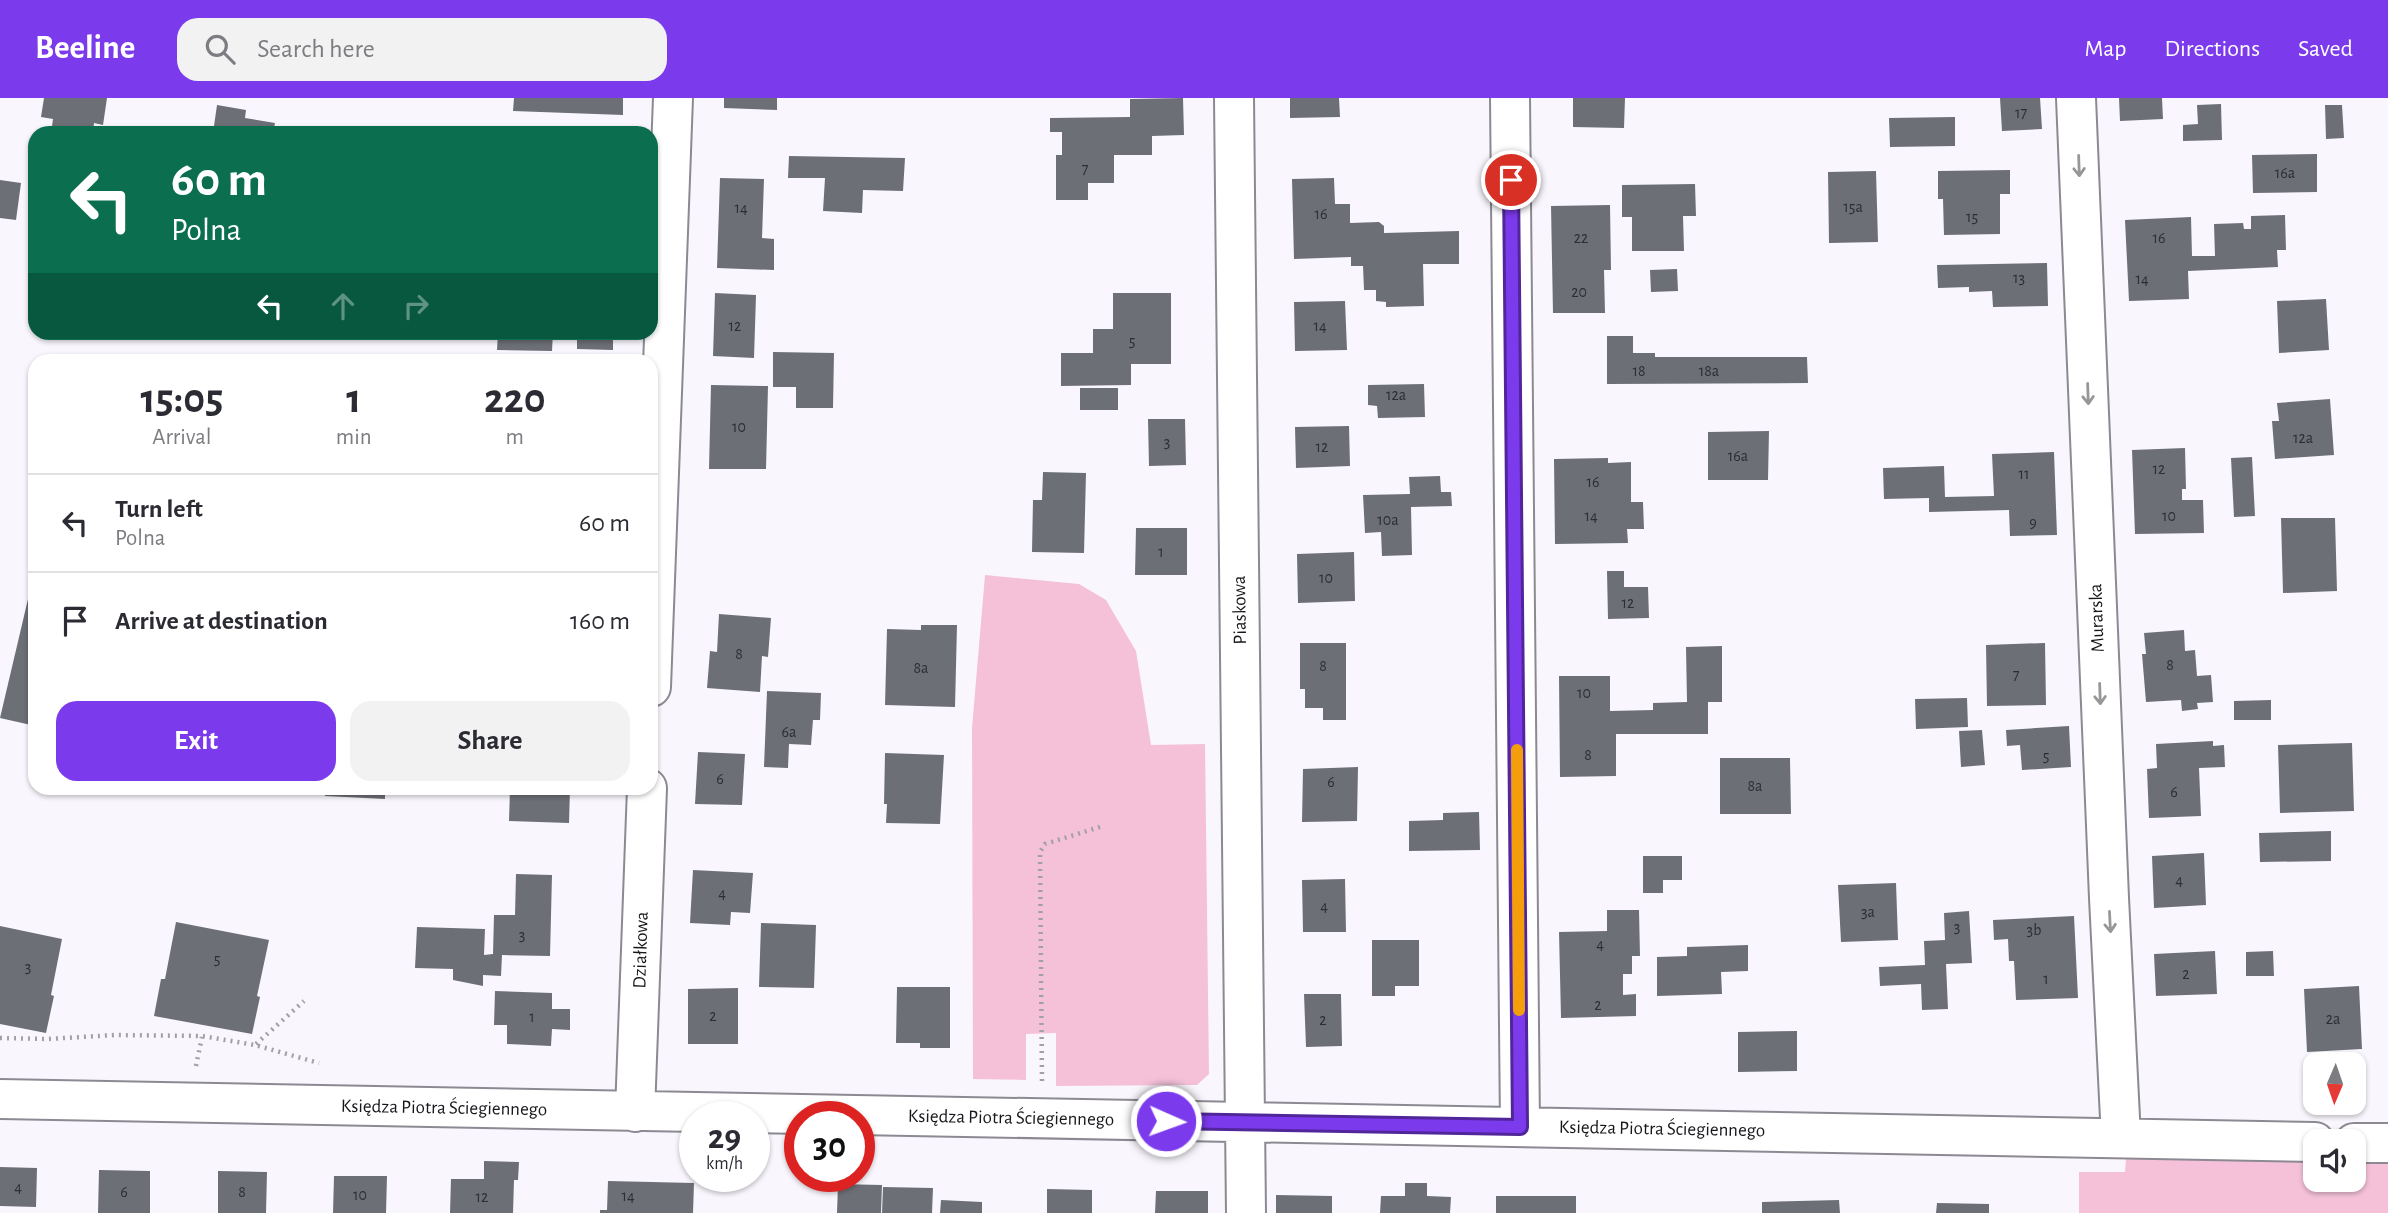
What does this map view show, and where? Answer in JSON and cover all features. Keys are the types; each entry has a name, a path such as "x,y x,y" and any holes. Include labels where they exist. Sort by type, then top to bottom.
{"street":[{"path":"658,500 673,98"},
{"name":"Piaskowa","path":"1234,98 1246,1213"},
{"path":"1510,98 1520,1127"},
{"name":"Murarska","path":"2076,98 2120,1138"},
{"name":"Działkowa","path":"635,1112 647,795"},
{"name":"Księdza Piotra Ściegiennego","path":"0,1099 2303,1142"},
{"path":"2366,1143 2388,1143"}],"path":[{"path":"1040,1088 1040,852 1045,844 1102,826"},
{"path":"255,1045 304,1001"},
{"path":"195,1069 202,1036"},
{"path":"0,1038 202,1036 255,1045 324,1065"}],"shaded area":[{"path":"985,575 1079,584 1106,600 1136,651 1151,745 1205,744 1209,1074 1197,1085 1056,1086 1056,1033 1026,1034 1026,1080 973,1079 972,728"},
{"path":"2126,1158 2303,1160 2303,1192 2366,1192 2366,1160 2388,1160 2388,1213 2079,1213 2079,1172 2125,1172"}],"building":[{"path":"44,98 107,98 103,125 94,123 94,126 52,126 53,119 41,117"},
{"path":"514,98 623,98 623,115 513,111"},
{"path":"724,98 777,98 777,110 724,108"},
{"path":"1183,98 1184,135 1152,136 1152,155 1114,155 1114,183 1088,183 1088,200 1056,200 1056,155 1062,155 1062,132 1050,132 1050,118 1130,117 1130,99"},
{"path":"1290,98 1339,98 1340,117 1290,118"},
{"path":"1573,98 1625,98 1624,128 1573,127"},
{"path":"2000,98 2040,98 2042,129 2002,131"},
{"path":"2119,98 2162,98 2163,119 2120,121"},
{"path":"2221,104 2222,140 2183,141 2183,125 2198,124 2197,105"},
{"path":"217,105 246,110 245,118 275,123 274,126 214,126"},
{"path":"2325,105 2342,105 2344,138 2326,139"},
{"path":"1955,117 1955,146 1890,147 1889,118"},
{"path":"2317,154 2317,192 2253,193 2252,155"},
{"path":"789,156 905,158 903,191 863,190 862,213 823,211 825,178 788,178"},
{"path":"2010,170 2010,194 2000,194 2000,234 1944,235 1943,199 1938,199 1938,171"},
{"path":"1876,171 1878,242 1829,243 1828,172"},
{"path":"720,178 764,179 762,238 774,239 774,270 717,268"},
{"path":"1334,178 1335,204 1350,204 1350,223 1379,222 1384,226 1384,233 1459,231 1459,264 1423,264 1424,306 1386,307 1386,302 1376,301 1376,290 1364,290 1363,266 1351,266 1351,257 1294,259 1292,179"},
{"path":"0,180 21,183 16,220 0,218"},
{"path":"1695,184 1696,216 1683,216 1684,251 1632,251 1632,217 1622,217 1622,185"},
{"path":"1610,205 1611,270 1604,270 1605,313 1553,313 1551,206"},
{"path":"2285,215 2286,250 2277,250 2278,267 2188,271 2189,299 2129,301 2125,220 2191,217 2192,256 2215,256 2214,224 2243,223 2244,229 2251,229 2251,216"},
{"path":"2047,263 2048,306 1993,307 1992,291 1969,292 1969,287 1938,288 1937,265"},
{"path":"1677,269 1678,291 1651,292 1650,270"},
{"path":"715,293 756,295 754,358 713,356"},
{"path":"1113,293 1171,293 1171,364 1131,364 1131,385 1061,386 1061,353 1093,353 1093,329 1113,329"},
{"path":"2326,299 2329,350 2279,353 2277,301"},
{"path":"1345,301 1347,350 1295,351 1294,302"},
{"path":"1607,336 1633,336 1633,353 1655,353 1655,357 1807,357 1808,383 1607,384"},
{"path":"498,340 553,340 552,351 497,350"},
{"path":"577,340 613,340 613,350 577,349"},
{"path":"773,352 834,353 833,408 796,408 796,387 773,387"},
{"path":"1424,384 1425,417 1378,418 1377,406 1368,405 1368,385"},
{"path":"711,385 768,386 766,469 709,469"},
{"path":"1080,388 1118,388 1118,410 1080,410"},
{"path":"2330,399 2334,455 2275,459 2272,421 2279,421 2277,403"},
{"path":"1148,419 1185,419 1186,465 1149,466"},
{"path":"1349,426 1350,466 1296,468 1295,427"},
{"path":"1769,431 1768,480 1708,480 1708,432"},
{"path":"2185,448 2186,489 2182,489 2182,500 2203,500 2204,533 2135,534 2132,450"},
{"path":"2054,452 2057,535 2010,536 2009,510 1929,512 1929,498 1884,499 1883,468 1944,466 1945,497 1994,496 1992,454"},
{"path":"2252,457 2255,516 2234,517 2231,458"},
{"path":"1608,458 1608,463 1631,462 1631,502 1643,502 1644,529 1627,529 1628,543 1555,544 1554,459"},
{"path":"1043,472 1086,473 1084,553 1032,552 1033,500 1042,500"},
{"path":"1440,476 1441,492 1451,492 1452,506 1411,507 1412,555 1382,556 1381,532 1365,533 1363,495 1410,494 1409,477"},
{"path":"2281,518 2335,518 2337,591 2283,593"},
{"path":"1136,528 1187,528 1187,575 1135,575"},
{"path":"1354,552 1355,601 1298,603 1297,554"},
{"path":"1607,571 1624,571 1624,587 1648,587 1649,618 1608,619"},
{"path":"28,599 28,724 0,718"},
{"path":"719,614 771,618 768,657 762,656 760,692 707,688 710,651 717,652"},
{"path":"921,625 957,625 955,707 885,705 887,629 921,630"},
{"path":"2184,630 2185,651 2195,650 2197,676 2211,675 2213,702 2197,703 2198,709 2182,711 2181,700 2146,702 2142,654 2146,654 2144,633"},
{"path":"1300,643 1346,643 1346,720 1323,720 1323,708 1305,708 1305,689 1300,689"},
{"path":"2045,643 2046,705 1987,706 1986,645"},
{"path":"1722,646 1722,702 1708,702 1708,734 1616,734 1616,776 1560,777 1559,676 1610,676 1610,711 1653,710 1653,703 1687,702 1686,647"},
{"path":"767,691 821,693 820,720 813,720 811,745 789,744 788,768 764,767"},
{"path":"1967,698 1968,727 1916,729 1915,699"},
{"path":"2271,700 2271,720 2234,720 2234,701"},
{"path":"2069,726 2071,767 2022,770 2020,745 2007,746 2006,730"},
{"path":"1982,730 1985,765 1961,767 1959,731"},
{"path":"2213,741 2213,746 2224,745 2225,767 2199,768 2201,816 2149,818 2147,769 2157,768 2156,744"},
{"path":"2352,743 2354,811 2280,813 2278,745"},
{"path":"698,752 745,754 742,805 695,804"},
{"path":"885,753 944,755 940,824 886,823"},
{"path":"1720,758 1790,758 1791,814 1720,814"},
{"path":"1358,767 1357,821 1302,822 1303,769"},
{"path":"385,795 385,799 325,796"},
{"path":"510,795 570,795 569,823 509,821"},
{"path":"1479,812 1480,850 1409,851 1409,821 1443,820 1443,813"},
{"path":"2331,831 2331,861 2260,862 2259,833"},
{"path":"2204,853 2206,905 2154,908 2152,856"},
{"path":"1643,856 1682,856 1682,880 1663,880 1663,893 1643,893"},
{"path":"693,870 753,873 750,913 731,912 730,925 690,923"},
{"path":"516,874 552,875 550,956 502,955 501,976 483,975 483,986 453,980 453,969 415,968 417,927 485,929 484,955 493,954 494,915 515,915"},
{"path":"1345,879 1346,932 1303,932 1302,880"},
{"path":"1896,883 1898,940 1841,942 1838,885"},
{"path":"1607,910 1639,910 1640,956 1632,956 1632,974 1623,974 1623,995 1636,994 1636,1016 1561,1018 1559,932 1607,931"},
{"path":"1969,911 1972,963 1946,964 1948,1009 1922,1010 1921,984 1880,986 1879,967 1925,965 1924,941 1945,940 1944,913"},
{"path":"2074,916 2078,998 2016,1000 2014,961 2009,961 2008,939 1994,940 1993,920"},
{"path":"176,922 269,940 252,1034 154,1016 161,979 165,979"},
{"path":"761,923 816,925 814,988 759,987"},
{"path":"0,926 62,939 46,1033 0,1024"},
{"path":"1372,940 1419,940 1419,986 1395,986 1395,996 1372,996"},
{"path":"1748,945 1748,971 1721,972 1722,994 1657,996 1657,957 1687,956 1687,947"},
{"path":"2215,951 2217,994 2156,996 2154,954"},
{"path":"2273,951 2274,976 2246,976 2246,952"},
{"path":"2359,986 2362,1049 2307,1052 2304,989"},
{"path":"897,987 950,987 950,1048 920,1048 920,1043 896,1043"},
{"path":"738,988 738,1044 688,1044 688,989"},
{"path":"495,991 552,993 552,1009 570,1009 570,1030 552,1029 551,1046 507,1044 507,1025 494,1025"},
{"path":"1304,994 1341,994 1342,1046 1306,1047"},
{"path":"1797,1031 1797,1071 1738,1072 1738,1032"},
{"path":"484,1161 519,1162 518,1180 514,1180 513,1213 450,1213 451,1179 484,1179"},
{"path":"0,1167 37,1168 36,1207 0,1206"},
{"path":"99,1170 150,1171 150,1213 98,1213"},
{"path":"218,1171 267,1172 266,1213 218,1213"},
{"path":"334,1176 387,1176 386,1213 333,1213"},
{"path":"608,1181 679,1183 679,1192 694,1192 693,1213 600,1213 600,1210 607,1210"},
{"path":"1405,1183 1427,1183 1427,1196 1451,1197 1450,1213 1380,1213 1381,1196 1405,1196"},
{"path":"875,1185 882,1185 881,1213 837,1213 838,1192 875,1192"},
{"path":"883,1187 933,1188 932,1213 882,1213"},
{"path":"1047,1189 1092,1190 1092,1213 1047,1213"},
{"path":"1156,1191 1208,1191 1208,1213 1155,1213"},
{"path":"1276,1195 1332,1196 1332,1213 1276,1213"},
{"path":"1496,1196 1576,1196 1576,1213 1496,1213"},
{"path":"941,1200 982,1202 982,1213 940,1213"},
{"path":"1839,1200 1840,1213 1762,1213 1762,1202"},
{"path":"1937,1203 1989,1204 1989,1213 1936,1213"}],"slow traffic":[{"path":"1517,750 1519,1010"}],"route":[{"path":"1166,1121 1520,1127 1511,180"}]}
